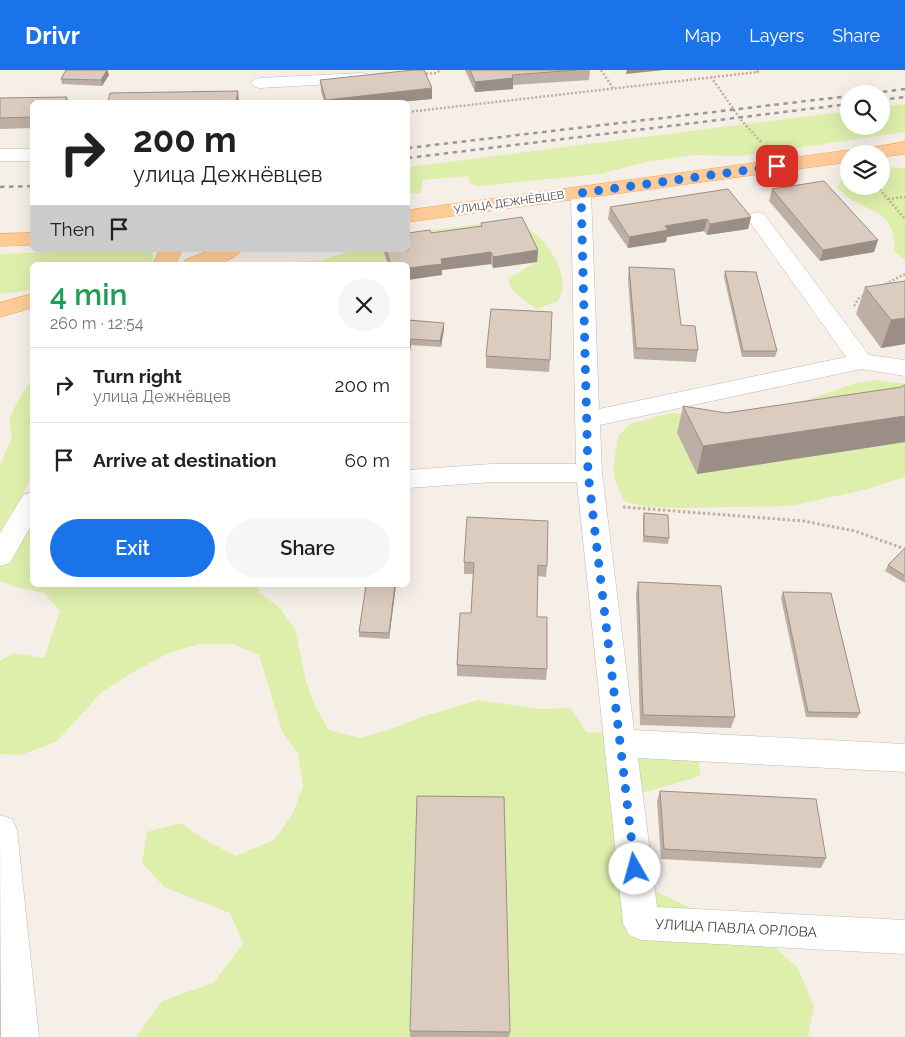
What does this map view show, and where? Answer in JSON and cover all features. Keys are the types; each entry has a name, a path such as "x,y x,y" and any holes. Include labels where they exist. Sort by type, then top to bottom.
{"main road":[{"path":"890,150 905,148"},
{"name":"УЛИЦА ДЕЖНЁВЦЕВ","path":"410,216 840,157"},
{"path":"0,240 30,239"},
{"path":"201,262 226,252"},
{"path":"0,302 30,301"},
{"path":"0,310 30,302"}],"street":[{"path":"255,100 262,76 404,76"},
{"path":"0,155 30,155"},
{"name":"УЛИЦА ПАВЛА ОРЛОВА","path":"581,193 588,473 641,923 905,937"},
{"path":"757,218 862,360"},
{"path":"586,420 862,360 905,368"},
{"path":"410,479 492,473 588,473"},
{"path":"0,556 30,508"},
{"path":"620,743 905,758"},
{"path":"0,830 20,1037"}],"path":[{"path":"404,76 436,73 441,70"},
{"path":"601,70 613,88"},
{"path":"410,112 758,72 756,70"},
{"path":"711,77 741,120 767,150"},
{"path":"884,195 905,219"},
{"path":"888,199 905,197"},
{"path":"881,286 905,274"},
{"path":"840,330 859,298 866,294"},
{"path":"592,505 803,521 855,532 905,549"}],"green space":[{"path":"905,104 905,132 890,134 890,106"},
{"path":"840,112 840,135 884,135 741,156 694,155 646,162 600,174 477,186 470,183 468,176 423,180 420,193 410,194 410,167"},
{"path":"890,167 905,168 905,260 894,251 894,236 890,225 883,217 846,196 890,195"},
{"path":"497,222 515,223 526,227 549,248 559,267 563,289 558,301 537,309 519,296 509,283 508,278 537,262 410,236 431,230"},
{"path":"152,252 153,259 150,262 30,262 30,290 0,294 0,254"},
{"path":"348,252 384,252 387,262 294,262 322,260"},
{"path":"877,380 905,384 905,477 860,491 789,506 648,507 624,501 616,484 613,468 618,436 630,424 671,413 738,415 801,402 856,383"},
{"path":"30,384 30,478 16,509 30,519 30,587 258,587 260,593 280,608 295,629 306,682 315,706 329,730 360,738 478,700 540,709 571,708 586,732 697,737 700,776 642,793 653,890 731,927 768,941 798,968 814,1006 808,1037 136,1037 162,1001 213,983 243,944 230,913 164,887 142,863 147,832 181,823 207,841 236,856 274,840 292,815 303,786 298,754 282,731 259,655 233,644 199,644 167,654 133,672 101,693 56,742 20,755 0,754 0,661 13,653 44,658 60,611 44,593 15,587 0,581 0,465 12,437 9,420 17,402"}],"building":[{"path":"66,70 107,70 101,80 61,79"},
{"path":"424,70 432,88 326,100 320,80"},
{"path":"470,70 576,70 512,75 513,78 475,82"},
{"path":"238,91 236,100 108,100 110,93"},
{"path":"67,97 66,100 30,100 30,117 0,118 0,98"},
{"path":"824,181 878,240 823,250 772,189"},
{"path":"728,189 751,217 710,224 707,219 665,226 668,230 629,237 610,207"},
{"path":"522,217 538,250 493,257 491,252 441,259 442,264 410,268 410,262 390,262 387,252 410,252 410,233 430,230 431,233 482,226 481,223"},
{"path":"629,267 674,269 681,325 695,326 698,350 636,348"},
{"path":"725,271 756,272 777,351 743,351"},
{"path":"905,281 905,318 891,320 865,287"},
{"path":"491,309 552,312 550,360 486,356"},
{"path":"410,320 444,323 440,341 411,339 410,345"},
{"path":"905,385 905,416 703,446 683,406 726,413"},
{"path":"644,513 668,515 669,538 644,536"},
{"path":"467,517 548,521 547,566 538,565 537,617 547,617 547,669 457,665 460,613 471,613 474,563 464,562"},
{"path":"905,548 905,576 888,565"},
{"path":"638,582 721,586 735,717 643,715"},
{"path":"366,587 395,587 389,633 359,632"},
{"path":"783,592 831,593 860,713 808,712"},
{"path":"660,791 816,799 826,858 664,849"},
{"path":"417,796 504,797 510,1032 410,1031"}],"railway":[{"path":"890,91 905,89"},
{"path":"410,148 840,97"},
{"path":"890,99 905,97"},
{"path":"410,158 840,105"},
{"path":"0,187 30,186"}],"route":[{"path":"635,869 588,473 581,193 777,166"}]}
